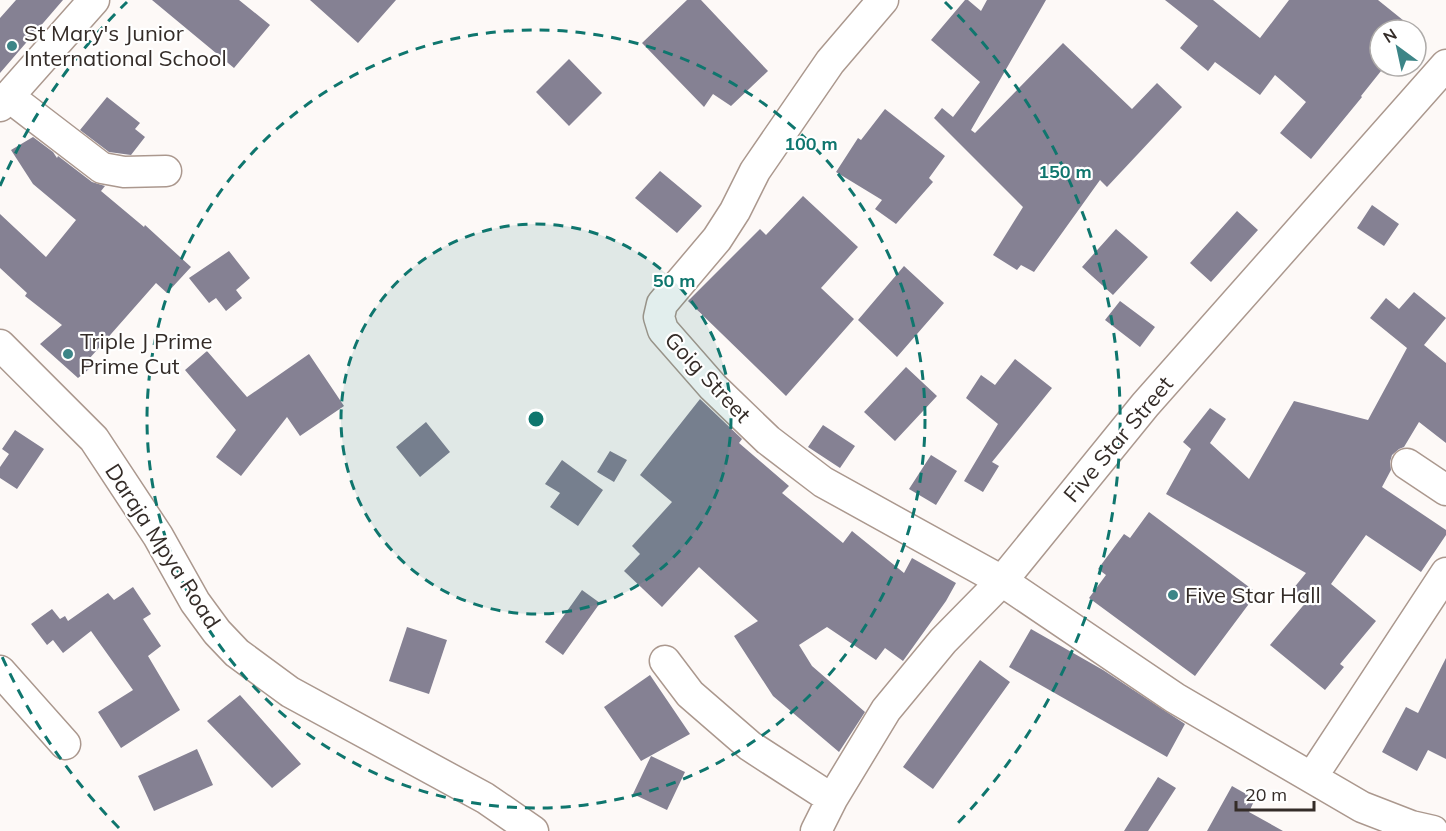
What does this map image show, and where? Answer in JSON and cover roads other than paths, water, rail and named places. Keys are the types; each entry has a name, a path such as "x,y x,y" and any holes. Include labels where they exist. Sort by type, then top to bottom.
{"street":[{"path":"94,0 4,101 102,168 124,172 166,171"},
{"name":"Goig Street","path":"882,0 830,62 755,171 735,212 723,230 662,304 659,317 663,330 713,387 768,441 822,482 1002,581 1175,698 1362,807 1411,826 1433,831"},
{"name":"Five Star Street","path":"816,831 832,799 886,710 943,641 1002,581 1145,405 1446,65"},
{"name":"Daraja Mpya Road","path":"0,345 94,440 158,536 195,602 217,632 237,653 290,692 485,798 533,831"},
{"path":"1407,464 1446,490"},
{"path":"1312,777 1446,573"},
{"path":"665,661 690,694 750,746 832,799"},
{"path":"0,671 65,744"}],"place":[{"name":"St Mary's Junior International School","path":"12,46"},
{"name":"Triple J Prime Prime Cut","path":"68,354"},
{"name":"Five Star Hall","path":"1173,595"}]}
